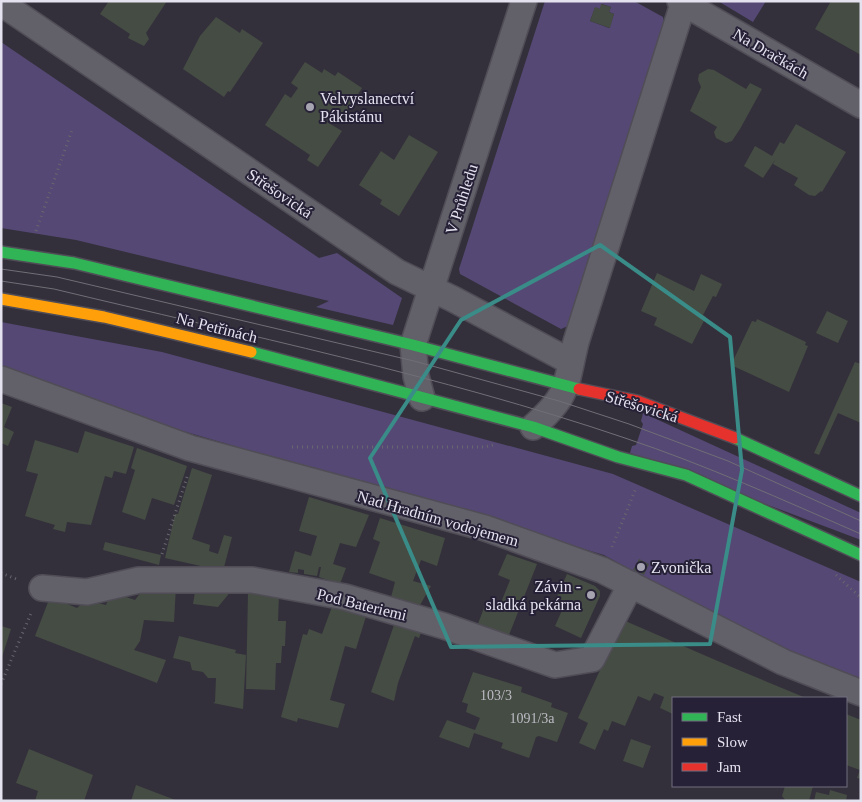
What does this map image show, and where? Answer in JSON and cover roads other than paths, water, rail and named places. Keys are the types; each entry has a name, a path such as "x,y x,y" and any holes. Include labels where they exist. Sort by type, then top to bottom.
{"street":[{"name":"V Průhledu","path":"422,398 416,376 414,345 524,1"},
{"name":"Na Dračkách","path":"683,2 861,105"},
{"path":"534,427 559,402 567,386 571,362 683,2"},
{"name":"Střešovická","path":"1,3 397,272 453,299 571,362"},
{"name":"Na Petřinách","path":"1,252 74,263 414,345"},
{"name":"Na Petřinách","path":"1,299 104,317 280,360 422,398"},
{"name":"Střešovická","path":"414,345 567,386 637,401 724,433 861,496"},
{"name":"Nad Hradním vodojemem","path":"1,379 190,448 485,528 602,570 783,662 861,692"},
{"path":"422,398 534,427 618,457 686,475 861,554"},
{"name":"Pod Bateriemi","path":"42,588 87,592 139,580 252,580 345,597 444,626 555,666 592,658 631,584"}],"tram line":[{"path":"1,269 57,277 414,361 559,401 629,424 728,461 861,521"},
{"path":"1,281 54,289 341,357 555,415 685,460 744,483 861,534"}],"place":[{"name":"Velvyslanectví Pákistánu","path":"310,107"},
{"name":"Zvonička","path":"641,567"},
{"name":"Závin - sladká pekárna","path":"591,595"}]}
